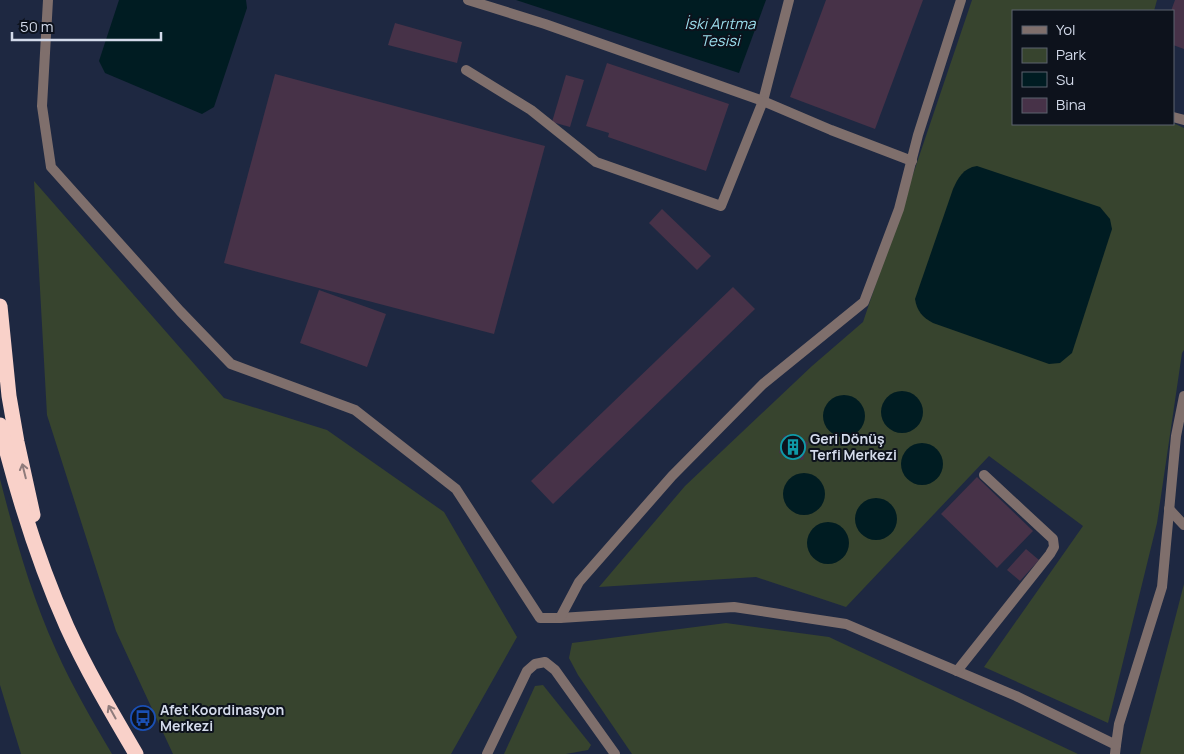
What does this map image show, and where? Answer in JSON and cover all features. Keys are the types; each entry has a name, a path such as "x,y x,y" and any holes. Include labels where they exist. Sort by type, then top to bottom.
{"highway":[{"path":"0,306 9,396 16,442 29,491 38,554"},
{"path":"0,425 12,476 52,590 89,672 136,754"}],"street":[{"path":"48,0 42,106 52,167 180,312 231,364 354,410 456,488 540,618 734,607 846,624 1016,696 1115,750 1119,724 1162,587 1176,436 1184,396"},
{"path":"468,0 545,24 763,101 912,162"},
{"path":"466,70 531,110 596,162 721,206 763,101 789,0"},
{"path":"560,618 579,582 672,476 763,384 864,302 899,209 918,135 961,0"},
{"path":"957,671 1054,547 1052,539 984,475"},
{"path":"1170,510 1184,524"},
{"path":"487,754 527,671 535,664 545,662 555,670 614,754"}],"green space":[{"path":"972,0 1157,0 1154,10 1012,10 1012,125 1174,125 1174,123 1184,128 1184,350 1182,353 1157,523 1108,723 984,667 1083,526 989,456 846,607 756,577 599,587 685,486 812,366 863,322"},
{"path":"34,181 224,398 327,430 444,512 517,637 451,754 173,754 116,631 47,415"},
{"path":"0,479 24,566 47,629 75,690 112,754 21,754 0,685"},
{"path":"1184,584 1184,754 1140,754"},
{"path":"726,623 829,637 1078,754 632,754 578,675 569,658 572,643"},
{"path":"543,685 591,745 588,750 566,754 504,754 535,686"}],"water":[{"path":"119,0 246,0 247,8 214,107 202,114 105,73 99,61"},
{"name":"İski Arıtma Tesisi","path":"516,0 766,0 739,73"},
{"path":"977,166 1100,207 1110,219 1112,229 1072,353 1060,363 1049,364 933,323 923,316 917,307 915,299 953,189 959,177 965,171"},
{"path":"898,391 906,391 917,397 923,412 917,427 906,433 898,433 887,427 881,416 881,408 887,397"},
{"path":"840,395 848,395 859,401 865,416 859,431 848,437 840,437 829,431 823,420 823,412 829,401"},
{"path":"918,443 926,443 937,449 943,464 937,479 926,485 918,485 907,479 901,468 901,460 907,449"},
{"path":"800,473 808,473 819,479 825,494 819,509 808,515 800,515 789,509 783,498 783,490 789,479"},
{"path":"872,498 880,498 891,504 897,519 891,534 880,540 872,540 861,534 855,523 855,515 861,504"},
{"path":"824,522 832,522 843,528 849,543 843,558 832,564 824,564 813,558 807,547 807,539 813,528"}],"building":[{"path":"826,0 923,0 875,129 790,97"},
{"path":"1175,0 1184,0 1184,49 1174,45 1174,10 1171,10"},
{"path":"395,23 462,42 457,63 388,45"},
{"path":"607,63 729,104 706,171 608,137 609,133 586,126"},
{"path":"275,74 545,146 494,334 224,263"},
{"path":"566,75 584,80 570,127 552,122"},
{"path":"662,209 711,256 697,270 649,223"},
{"path":"733,287 755,309 553,504 531,481"},
{"path":"319,290 386,314 367,367 300,343"},
{"name":"Geri Dönüş Terfi Merkezi","path":"784,435 808,442 803,460 779,453"},
{"path":"977,477 1033,531 997,568 941,514"},
{"path":"1026,549 1039,560 1020,581 1007,570"}],"place":[{"name":"Geri Dönüş Terfi Merkezi","path":"793,447"},
{"name":"Afet Koordinasyon Merkezi","path":"143,718"}]}
